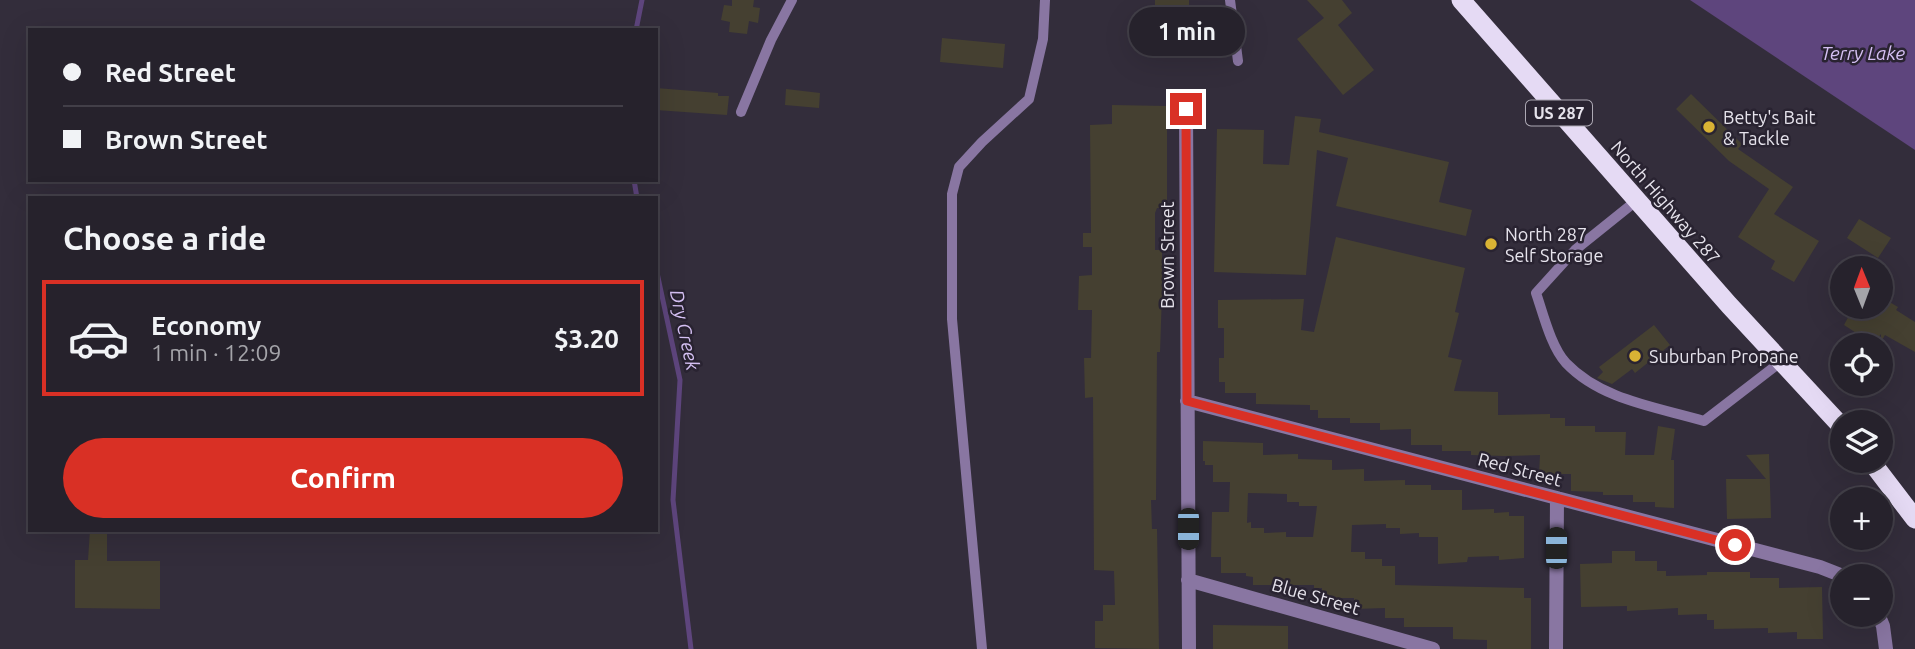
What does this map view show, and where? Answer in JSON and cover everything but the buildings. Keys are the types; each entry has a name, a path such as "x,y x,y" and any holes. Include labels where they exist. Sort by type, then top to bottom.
{"highway":[{"name":"North Highway 287","path":"1461,0 1636,201 1830,413"},
{"path":"1880,473 1915,519"}],"street":[{"name":"Brown Street","path":"1186,109 1189,649"},
{"name":"Red Street","path":"1187,401 1830,571"},
{"path":"1556,649 1557,498"},
{"name":"Blue Street","path":"1188,580 1433,649"},
{"path":"1883,627 1886,649"}],"lane":[{"path":"741,112 771,40 792,0"},
{"path":"982,649 952,319 952,194 959,167 1029,99 1043,39 1045,0"},
{"path":"1230,0 1238,61"},
{"path":"1636,201 1575,250 1536,293 1549,331 1564,361 1602,391 1704,421 1783,361"}],"water":[{"name":"Terry Lake","path":"1690,0 1915,0 1915,150"}],"waterway":[{"name":"Dry Creek","path":"636,28 642,0"},
{"name":"Dry Creek","path":"634,182 637,196"},
{"name":"Dry Creek","path":"658,277 680,380 673,500 691,649"}],"place":[{"name":"Betty's Bait & Tackle","path":"1709,127"},
{"name":"North 287 Self Storage","path":"1491,244"},
{"name":"Suburban Propane","path":"1635,356"}],"route":[{"path":"1186,109 1187,401 1735,545"}]}
